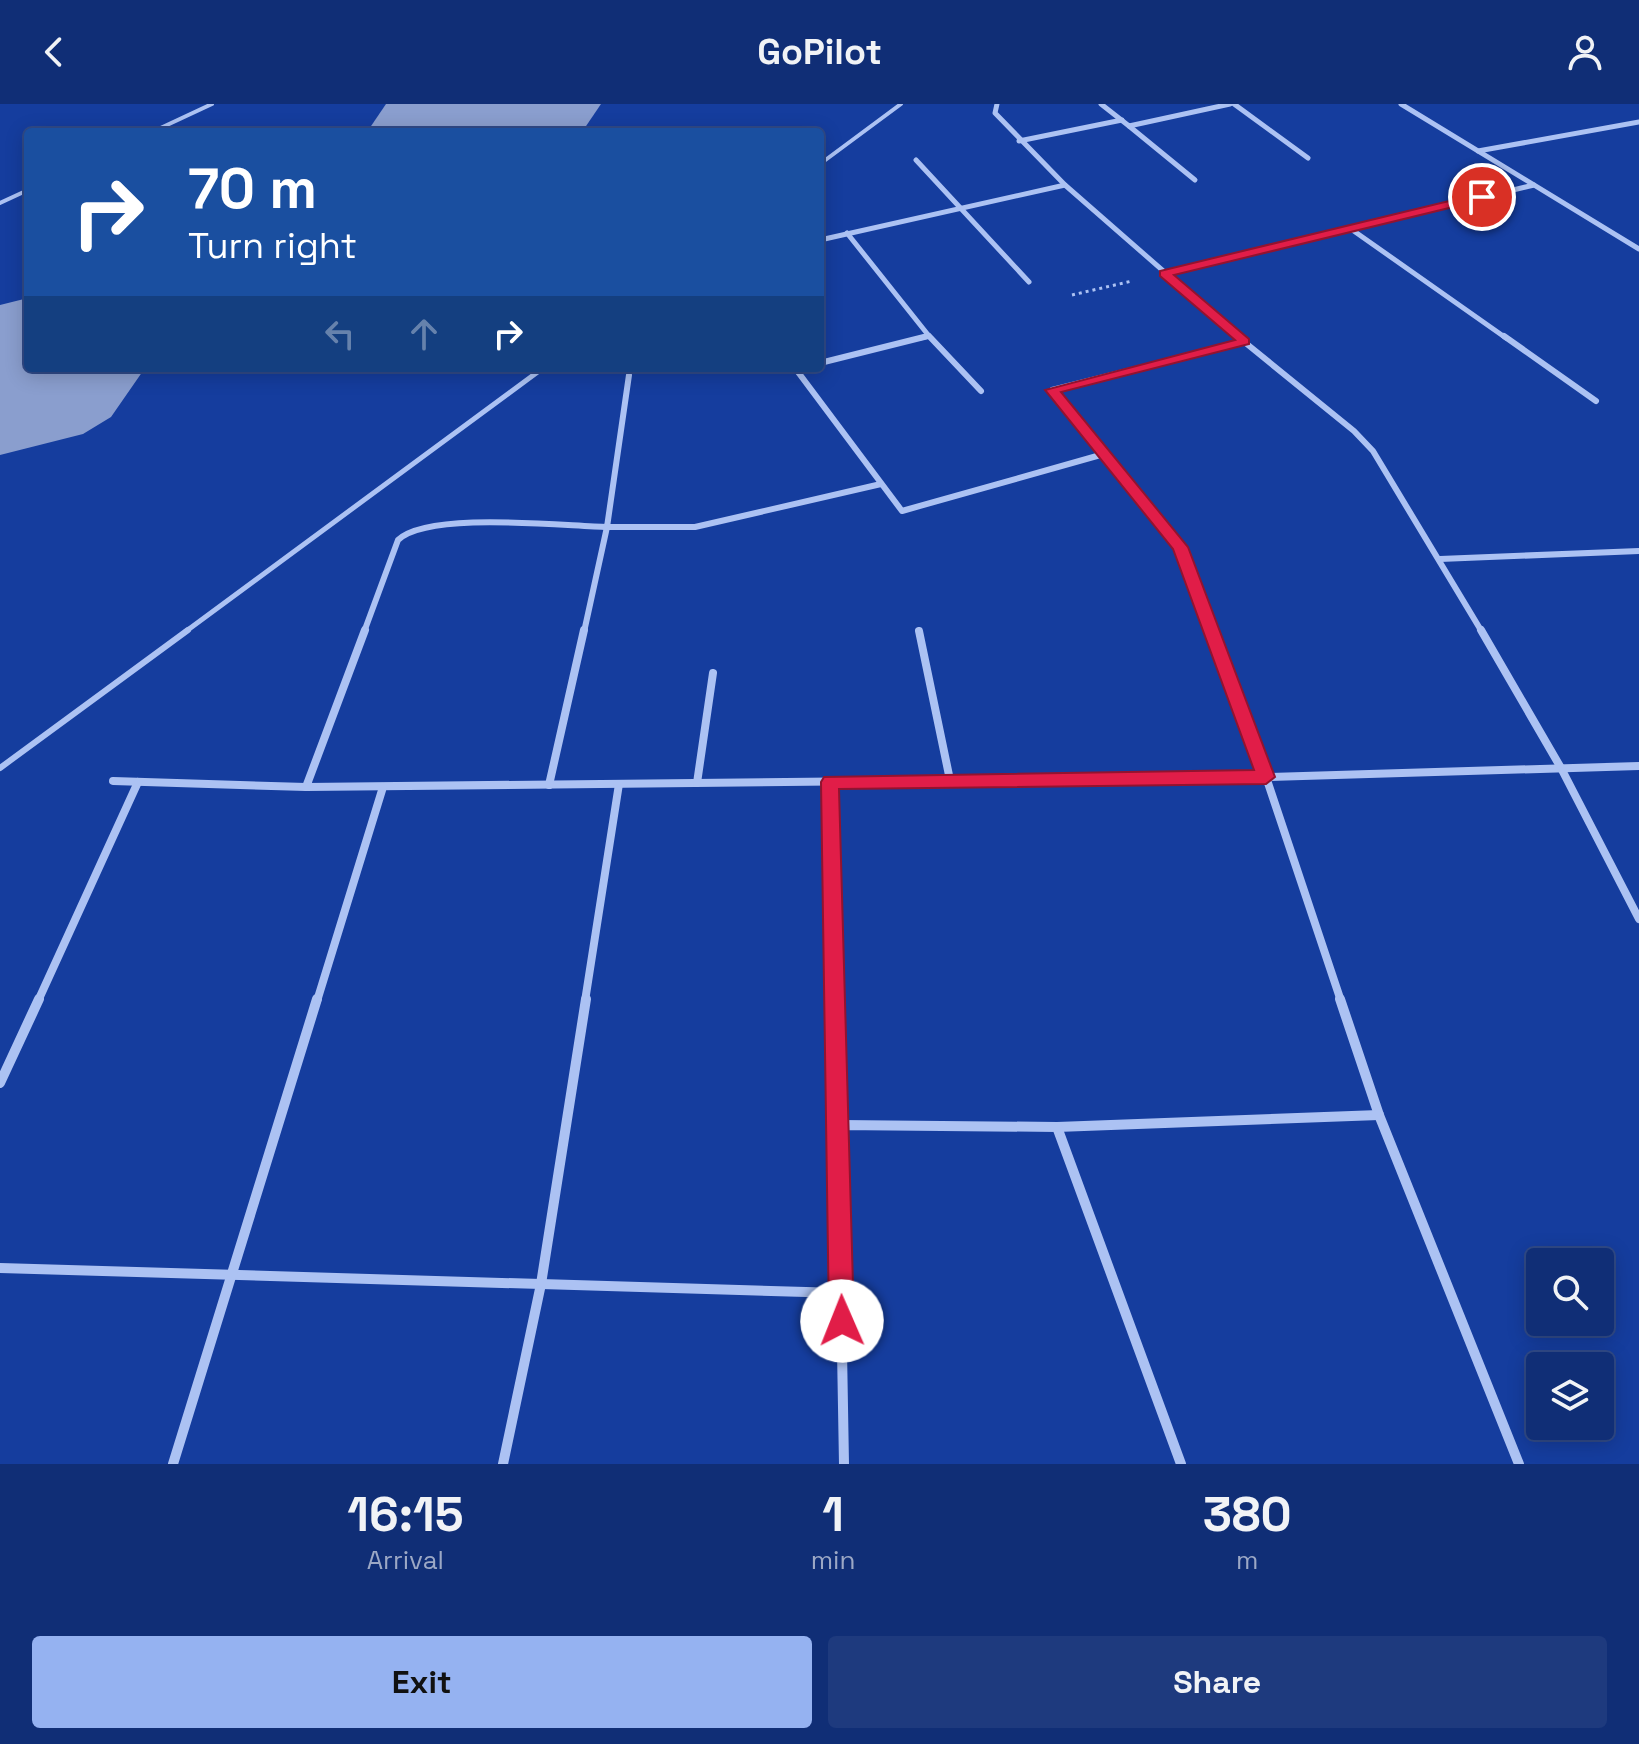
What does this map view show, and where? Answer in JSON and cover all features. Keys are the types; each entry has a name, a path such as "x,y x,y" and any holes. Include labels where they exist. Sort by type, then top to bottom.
{"street":[{"path":"997,104 995,113 1065,185 1164,274 1354,431 1373,451 1440,559 1561,768 1639,919"},
{"path":"1101,104 1195,180"},
{"path":"1129,126 1232,104 1308,158"},
{"path":"1401,104 1639,249"},
{"path":"1019,141 1122,120"},
{"path":"1478,151 1639,122"},
{"path":"916,160 1029,282"},
{"path":"824,239 1065,185"},
{"path":"1164,274 1534,185"},
{"path":"1351,229 1596,401"},
{"path":"847,233 929,336 981,391"},
{"path":"824,362 929,336"},
{"path":"1244,342 1052,390 1180,547 1266,777 1379,1115 1519,1464"},
{"path":"799,372 902,511 1104,454"},
{"path":"549,785 607,527 629,375"},
{"path":"306,787 381,582 398,540 409,530 450,523 669,529 716,524 881,484"},
{"path":"1440,559 1639,551"},
{"path":"919,631 950,780"},
{"path":"697,783 713,673"},
{"path":"113,781 383,787 1266,777 1639,766"},
{"path":"0,1083 138,782"},
{"path":"830,782 840,1125 844,1464"},
{"path":"503,1464 541,1284 619,784"},
{"path":"173,1464 383,787"},
{"path":"840,1125 1057,1127 1379,1115"},
{"path":"1057,1127 1181,1464"},
{"path":"0,1268 841,1293"}],"lane":[{"path":"161,128 212,104"},
{"path":"824,161 901,104"},
{"path":"0,203 24,192"},
{"path":"0,768 538,372"}],"path":[{"path":"1072,295 1164,274"}],"runway":[{"path":"467,128 511,104"},
{"path":"0,384 24,371"}],"route":[{"path":"842,1321 830,782 1266,777 1180,547 1052,390 1244,342 1164,274 1482,197"}]}
